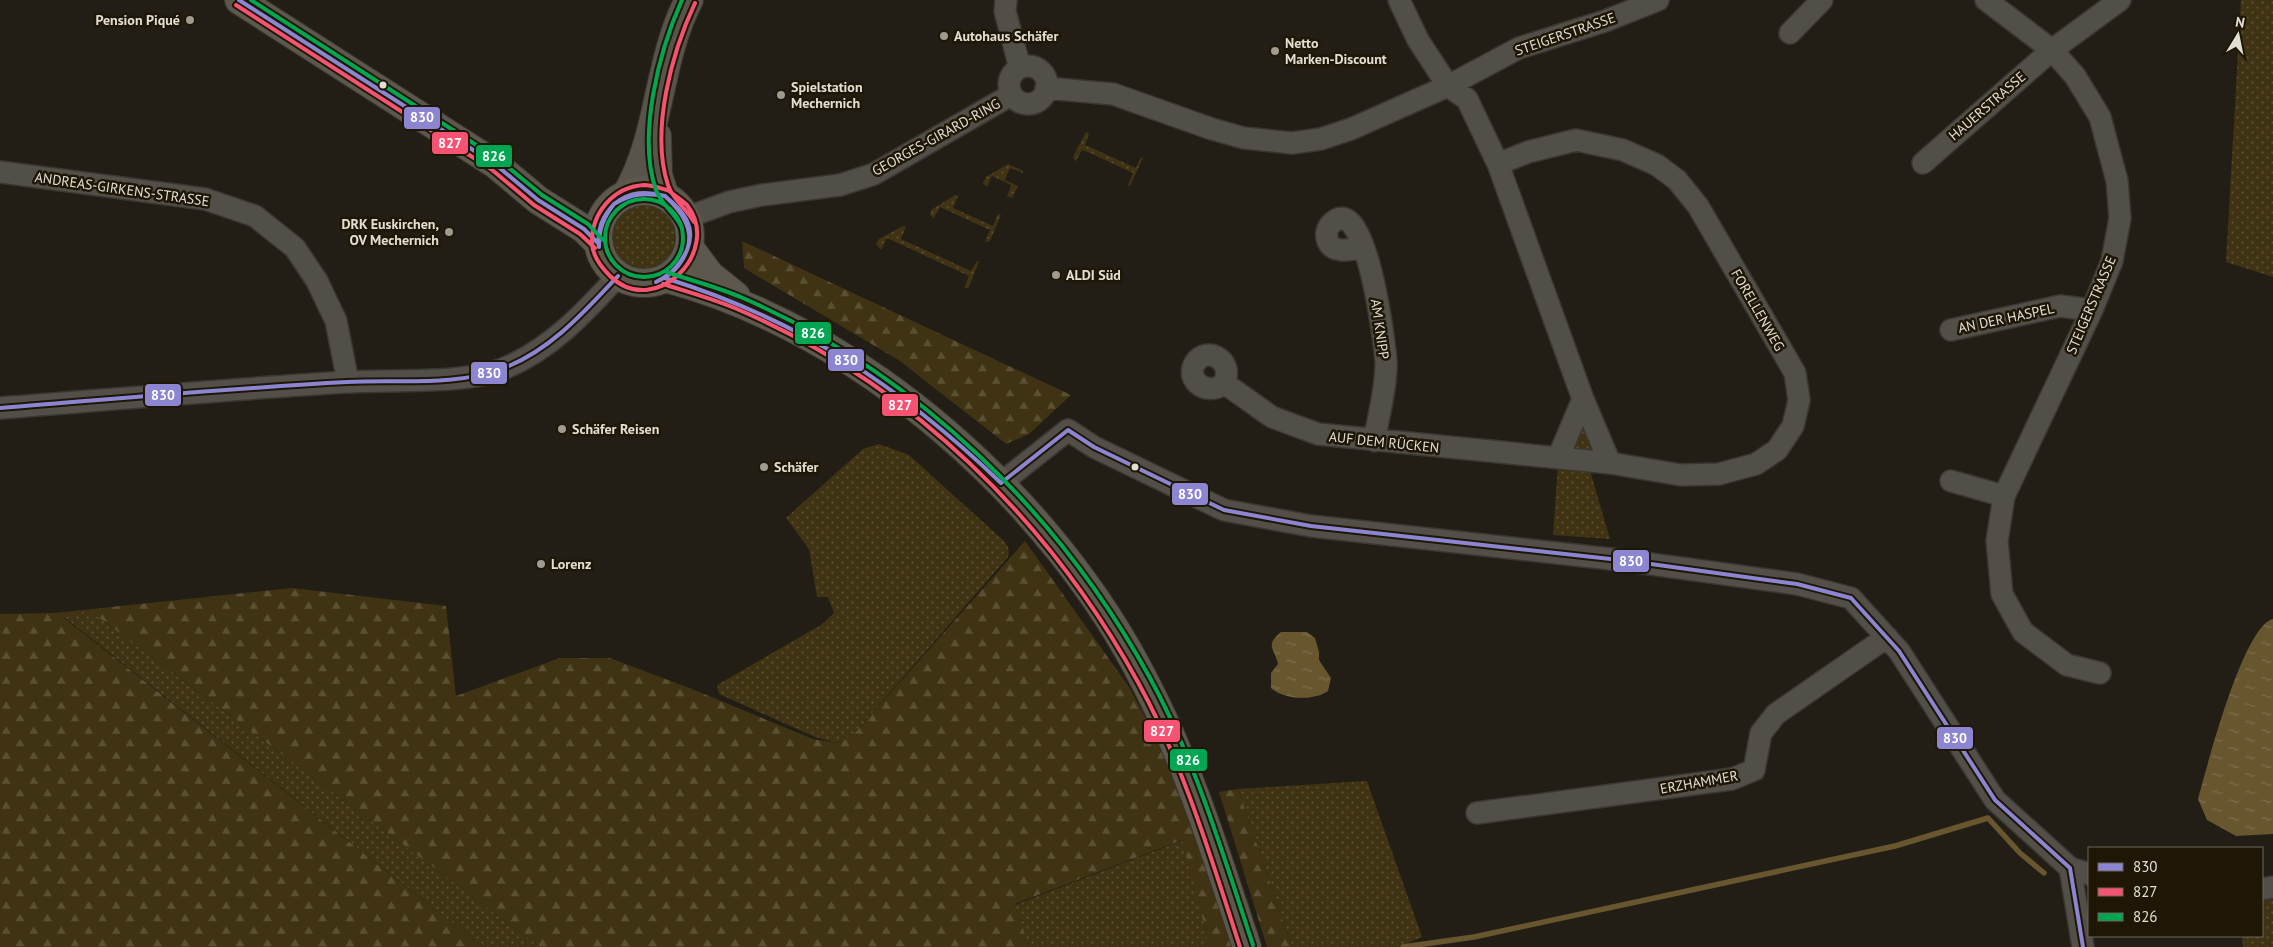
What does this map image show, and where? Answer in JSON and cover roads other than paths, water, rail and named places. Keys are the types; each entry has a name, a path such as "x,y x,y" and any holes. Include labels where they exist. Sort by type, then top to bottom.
{"main road":[{"path":"239,0 495,164 538,200 584,229 598,244"},
{"path":"495,164 546,184 582,204 617,202 639,192 652,192 665,196 681,209 689,227 689,247 681,265 665,278 641,284 618,276 602,256 598,244 598,232 617,202 642,164 672,47 689,0"},
{"path":"657,107 657,166 665,196"},
{"path":"689,247 710,275 727,290 760,313"},
{"path":"665,278 690,285 760,313 809,337 900,397 943,430 1001,483 1076,569 1118,632 1138,668 1186,770 1247,947"}],"street":[{"path":"1006,0 1004,11 1020,68 1030,67 1037,69 1046,79 1046,88 1113,94 1212,130 1244,138 1292,143 1321,138 1351,129 1448,86"},
{"path":"1400,0 1418,40 1448,86 1467,99 1498,164 1583,399 1602,462"},
{"name":"STEIGERSTRASSE","path":"1448,86 1519,48 1605,21 1658,0"},
{"path":"1790,33 1822,0"},
{"name":"STEIGERSTRASSE","path":"1986,0 2052,50 2075,76 2100,116 2117,181 2120,218 2112,262 2092,310 2004,496 1997,540 2002,594 2022,632 2068,665 2100,673"},
{"name":"HAUERSTRASSE","path":"1923,163 2052,50 2120,0"},
{"name":"GEORGES-GIRARD-RING","path":"1020,68 1012,75 1009,81 1011,95 1022,103 1029,104 1041,98 1046,88"},
{"name":"GEORGES-GIRARD-RING","path":"686,218 728,202 762,195 840,184 874,174 1011,95"},
{"name":"FORELLENWEG","path":"1498,164 1528,152 1576,140 1623,150 1657,165 1677,180 1698,206 1795,373 1798,400 1793,426 1777,450 1756,464 1719,474 1681,475 1602,462"},
{"name":"ANDREAS-GIRKENS-STRASSE","path":"0,172 205,199 255,216 295,248 317,281 336,321 348,382"},
{"name":"AM KNIPP","path":"1363,247 1379,310 1386,364 1374,442"},
{"path":"0,408 348,382 476,377 505,369 541,350 590,308 618,276"},
{"name":"AN DER HASPEL","path":"1951,330 2060,306 2092,310"},
{"name":"AUF DEM RÜCKEN","path":"1224,383 1272,417 1318,434 1374,442 1602,462"},
{"path":"1558,458 1583,399"},
{"path":"1001,483 1068,430 1094,447 1224,510 1311,526 1629,561 1797,584 1851,598 1900,651 1995,800 2079,871 2083,947"},
{"path":"1951,480 2004,496"},
{"name":"ERZHAMMER","path":"1477,813 1732,779 1754,770 1761,733 1776,714 1887,637"}],"water":[{"path":"2273,619 2273,834 2236,836 2207,820 2198,799 2238,671 2262,627"},
{"path":"1281,632 1307,632 1315,638 1319,660 1331,678 1328,691 1307,698 1299,698 1283,695 1271,688 1271,673 1278,664 1272,644"}],"waterway":[{"path":"1403,947 1474,937 1895,846 1988,818 2020,853 2044,873"}],"place":[{"name":"Pension Piqué","path":"190,20"},
{"name":"Autohaus Schäfer","path":"944,36"},
{"name":"Netto Marken-Discount","path":"1275,51"},
{"name":"Spielstation Mechernich","path":"781,95"},
{"name":"DRK Euskirchen, OV Mechernich","path":"449,232"},
{"name":"ALDI Süd","path":"1056,275"},
{"name":"Schäfer Reisen","path":"562,429"},
{"name":"Schäfer","path":"764,467"},
{"name":"Lorenz","path":"541,564"}]}
